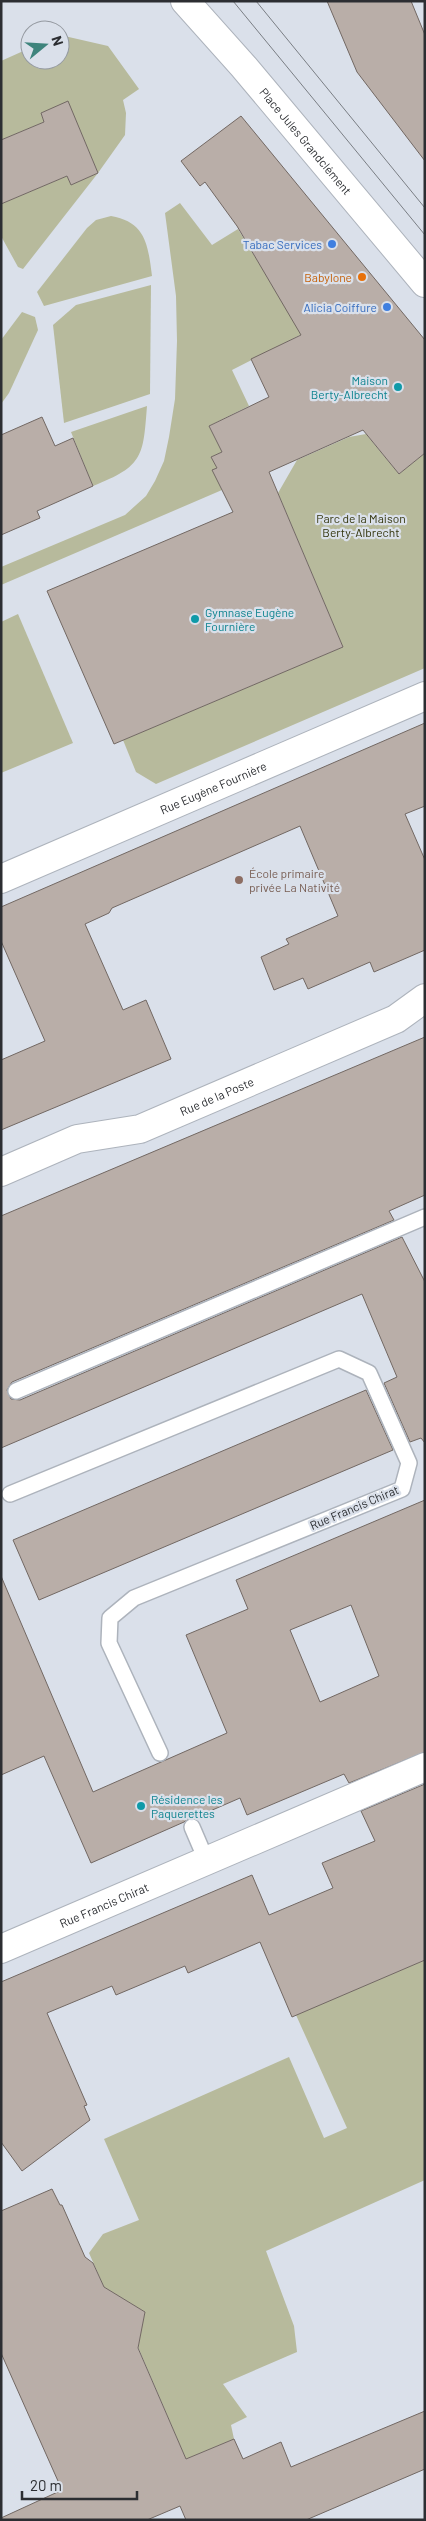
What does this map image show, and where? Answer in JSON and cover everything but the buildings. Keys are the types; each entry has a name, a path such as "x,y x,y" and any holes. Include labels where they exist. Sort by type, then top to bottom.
{"street":[{"name":"Place Jules Grandclément","path":"184,1 244,67 425,283"},
{"name":"Rue Eugène Fournière","path":"1,879 425,696"},
{"name":"Rue de la Poste","path":"1,1172 78,1140 140,1129 396,1019 425,998"},
{"name":"Rue Francis Chirat","path":"1,1949 208,1862 425,1767"}],"lane":[{"path":"16,1391 425,1217"},
{"name":"Rue Francis Chirat","path":"10,1494 339,1359 369,1373 409,1463 402,1489 134,1598 110,1618 109,1643 160,1752"},
{"path":"192,1827 208,1862"}],"green space":[{"path":"70,37 108,46 139,89 123,100 126,113 125,135 98,173 68,102 41,113 44,122 1,140 1,61 20,52 20,70 70,70"},
{"path":"98,173 23,269 18,267 1,236 1,204 67,176 71,185"},
{"path":"180,203 212,245 238,229 302,334 232,370 249,406 209,426 222,452 211,457 217,468 213,470 222,490 1,585 1,567 125,515 146,496 155,481 164,461 175,399 176,296 165,213"},
{"path":"111,216 123,219 138,229 149,254 152,276 44,306 37,292 87,228 96,220"},
{"path":"151,285 150,394 64,423 53,325 76,305"},
{"path":"22,312 35,317 38,330 9,393 1,404 1,340"},
{"path":"147,406 144,437 138,457 122,472 93,486 71,432"},
{"name":"Parc de la Maison Berty-Albrecht","path":"366,434 399,474 425,453 425,668 156,784 136,772 123,740 343,647 278,493 297,460 349,437"},
{"path":"18,614 73,743 1,773 1,622"},
{"path":"425,1960 425,2180 266,2251 294,2326 297,2352 223,2384 247,2417 231,2425 234,2439 186,2459 138,2347 145,2312 104,2287 89,2253 103,2234 139,2220 104,2139 289,2057 324,2138 347,2128 296,2015"}],"tram line":[{"path":"233,1 425,235"},
{"path":"256,1 425,208"}],"place":[{"name":"Tabac Services","path":"332,244"},
{"name":"Babylone","path":"362,277"},
{"name":"Alicia Coiffure","path":"387,307"},
{"name":"Maison Berty-Albrecht","path":"398,387"},
{"name":"Gymnase Eugène Fournière","path":"195,619"},
{"name":"École primaire privée La Nativité","path":"239,880"},
{"name":"Résidence les Paquerettes","path":"141,1806"}]}
